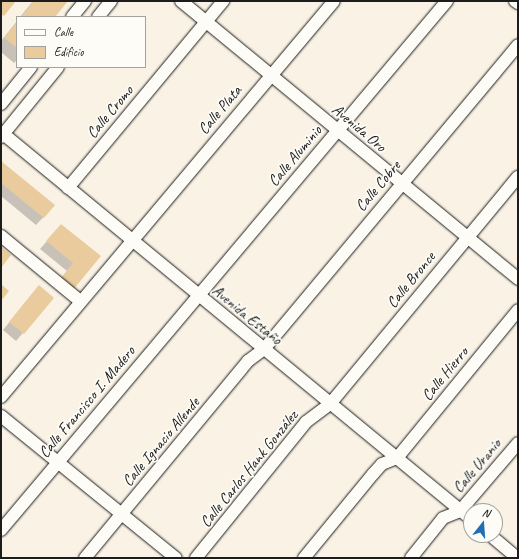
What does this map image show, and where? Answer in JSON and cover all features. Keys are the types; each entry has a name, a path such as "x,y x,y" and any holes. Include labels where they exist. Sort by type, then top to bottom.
{"street":[{"path":"73,16 85,1"},
{"path":"99,16 111,1"},
{"name":"Avenida Oro","path":"181,1 400,184 518,279"},
{"name":"Calle Cromo","path":"68,188 223,1"},
{"name":"Calle Plata","path":"1,397 80,301 334,1"},
{"name":"Calle Aluminio","path":"198,295 447,1"},
{"name":"Calle Cobre","path":"264,349 400,184 518,45"},
{"path":"1,104 30,68"},
{"path":"2,134 57,68"},
{"name":"Avenida Estaño","path":"2,134 463,513"},
{"name":"Calle Bronce","path":"330,404 518,177"},
{"path":"1,236 80,301"},
{"name":"Calle Francisco I. Madero","path":"1,530 198,295"},
{"name":"Calle Hierro","path":"397,458 518,310"},
{"name":"Calle Ignacio Allende","path":"85,558 248,361 264,349"},
{"name":"Calle Carlos Hank González","path":"196,558 306,422 330,404"},
{"path":"1,416 123,513 176,558"},
{"name":"Calle Uranio","path":"460,511 518,443"},
{"path":"304,558 382,464 397,458"},
{"path":"411,558 443,518 460,511"},
{"path":"499,543 517,558"}],"building":[{"path":"1,1 16,1 4,16 1,14"},
{"path":"34,1 68,1 56,16 22,16"},
{"path":"16,23 16,47 4,38"},
{"path":"1,161 55,205 44,218 1,183"},
{"path":"61,224 101,256 73,290 60,279 73,263 46,241"},
{"path":"1,247 11,255 1,268"},
{"path":"1,284 9,291 1,301"},
{"path":"39,285 54,298 24,334 9,322"}]}
